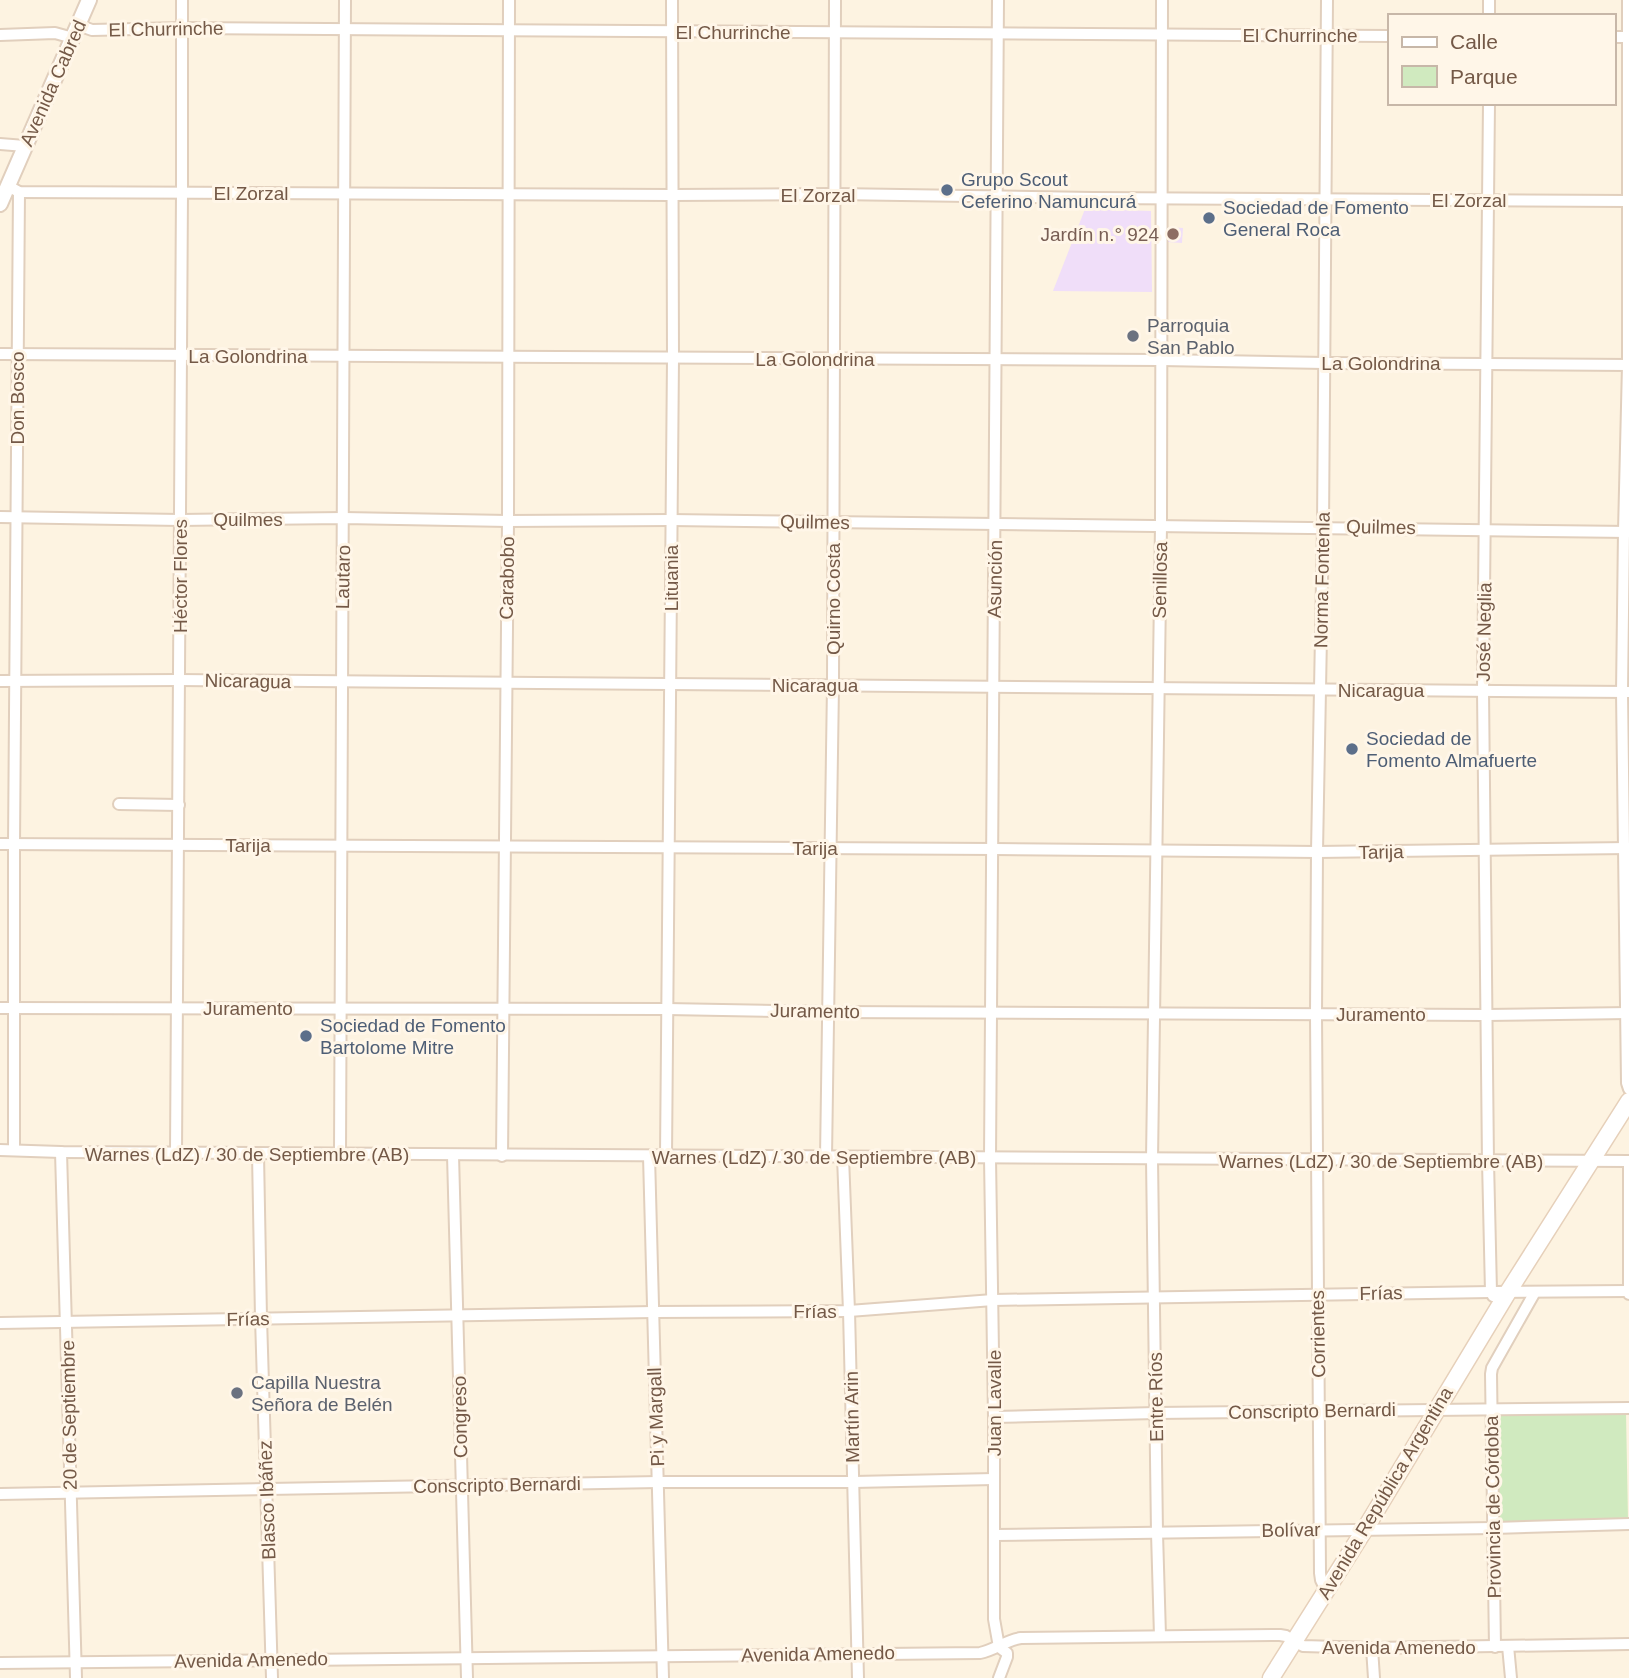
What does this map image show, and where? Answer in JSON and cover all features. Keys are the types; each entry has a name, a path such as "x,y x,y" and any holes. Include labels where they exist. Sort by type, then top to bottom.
{"main road":[{"name":"Avenida República Argentina","path":"1271,1678 1365,1529 1508,1292 1629,1101"}],"street":[{"name":"Avenida Cabred","path":"0,204 13,189 25,146 89,0"},
{"name":"Héctor Flores","path":"176,1153 182,0"},
{"name":"Lautaro","path":"340,1154 345,0"},
{"name":"Carabobo","path":"502,1156 508,521 509,0"},
{"name":"Lituania","path":"666,1156 673,358 673,0"},
{"name":"Quirno Costa","path":"826,1157 833,685 835,0"},
{"name":"Asunción","path":"990,1158 998,0"},
{"name":"Senillosa","path":"1152,1159 1161,525 1162,0"},
{"name":"Norma Fontenla","path":"1317,1161 1317,852 1323,527 1326,0"},
{"path":"1628,0 1626,692 1629,1089"},
{"name":"El Churrinche","path":"0,35 181,28 1388,36"},
{"name":"José Neglia","path":"1488,1161 1483,691 1489,105"},
{"path":"0,144 25,146"},
{"name":"El Zorzal","path":"13,189 182,193 835,194 1628,201"},
{"name":"Don Bosco","path":"13,189 18,355 14,1150"},
{"name":"La Golondrina","path":"0,354 1629,365"},
{"name":"Quilmes","path":"0,517 180,520 671,520 1626,531"},
{"name":"Nicaragua","path":"0,681 1626,692"},
{"path":"119,804 179,805"},
{"name":"Tarija","path":"0,844 1317,852 1627,848"},
{"name":"Juramento","path":"0,1008 667,1009 1486,1015 1627,1013"},
{"name":"Warnes (LdZ) / 30 de Septiembre (AB)","path":"0,1150 502,1156 1627,1161"},
{"path":"1629,1150 1629,1292"},
{"name":"20 de Septiembre","path":"61,1152 76,1678"},
{"name":"Blasco Ibáñez","path":"258,1154 272,1678"},
{"name":"Congreso","path":"453,1155 467,1678"},
{"name":"Pi y Margall","path":"649,1156 663,1678"},
{"name":"Martín Arin","path":"843,1157 858,1678"},
{"name":"Juan Lavalle","path":"990,1158 995,1619 999,1647 1007,1653 999,1678"},
{"name":"Entre Ríos","path":"1152,1159 1160,1636"},
{"name":"Corrientes","path":"1317,1161 1320,1573 1326,1590"},
{"path":"1488,1161 1492,1292 1499,1308"},
{"name":"Provincia de Córdoba","path":"1495,1647 1491,1374 1535,1292"},
{"name":"Frías","path":"0,1323 849,1311 993,1300 1629,1292"},
{"name":"Conscripto Bernardi","path":"994,1417 1629,1408"},
{"name":"Conscripto Bernardi","path":"0,1494 994,1479"},
{"name":"Bolívar","path":"995,1535 1629,1524"},
{"name":"Avenida Amenedo","path":"0,1663 980,1653 1021,1638 1160,1636 1280,1635 1304,1646 1372,1648 1629,1644"},
{"path":"1508,1646 1511,1678"},
{"path":"1372,1648 1374,1678"}],"shaded area":[{"path":"1085,209 1151,211 1152,292 1053,291"},
{"path":"1167,227 1183,228 1182,243 1168,242"}],"green space":[{"path":"1626,1413 1628,1520 1499,1523 1496,1415"}],"place":[{"name":"Grupo Scout Ceferino Namuncurá","path":"947,190"},
{"name":"Sociedad de Fomento General Roca","path":"1209,218"},
{"name":"Jardín n.° 924","path":"1173,234"},
{"name":"Parroquia San Pablo","path":"1133,336"},
{"name":"Sociedad de Fomento Almafuerte","path":"1352,749"},
{"name":"Sociedad de Fomento Bartolome Mitre","path":"306,1036"},
{"name":"Capilla Nuestra Señora de Belén","path":"237,1393"}]}
